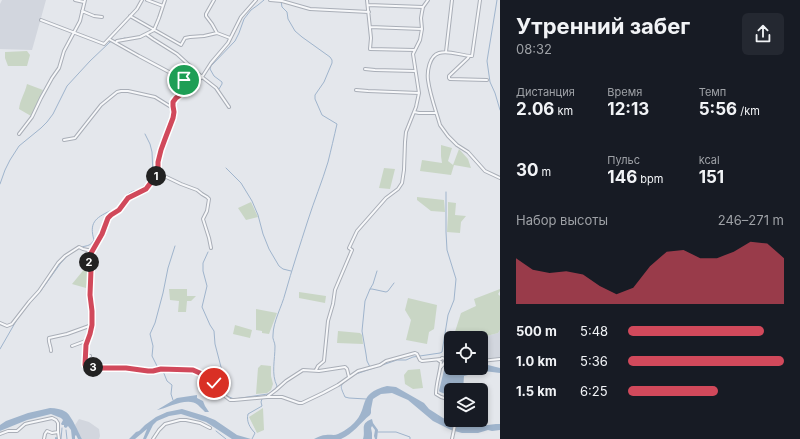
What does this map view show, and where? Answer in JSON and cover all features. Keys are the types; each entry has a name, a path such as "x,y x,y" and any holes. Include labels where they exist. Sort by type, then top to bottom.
{"street":[{"path":"19,134 32,117 52,78 59,68 64,50 80,21 84,1 75,0"},
{"path":"42,20 104,44 137,9 142,0"},
{"path":"147,0 163,6"},
{"path":"116,43 117,41 140,37 154,30 165,0"},
{"path":"214,0 206,16 217,33"},
{"path":"256,0 241,17 228,43 211,63 202,77 173,102 173,118 161,150 158,162 158,173 146,189 128,198 119,210 108,218 102,234 92,251 89,260 91,270 90,295 92,325 86,345 85,365 96,368 126,368 148,371 161,369 193,370 211,380 230,400 266,396 282,397 295,402 302,402 338,385 358,371 415,353 418,354 420,360 422,361 441,359 436,384 436,394 444,398"},
{"path":"270,0 282,1 310,9 369,12"},
{"path":"367,0 371,38 370,49 414,50"},
{"path":"316,370 324,361 328,321 335,290 352,250 349,248 357,231 386,198 398,189 402,183 404,176 406,132 414,112 419,93 412,54 420,40 423,7 428,0"},
{"path":"446,52 452,0"},
{"path":"480,0 472,56 469,56 449,78 450,80 487,80"},
{"path":"368,5 423,7"},
{"path":"82,11 94,16 102,17"},
{"path":"130,16 182,45 185,38 217,33 230,38"},
{"path":"370,27 422,29"},
{"path":"146,34 153,40 177,54 218,90 223,100 229,107"},
{"path":"109,39 184,80 192,86"},
{"path":"469,56 446,52 436,54 432,59 428,79 436,113 442,129 448,136 457,145 468,152 485,171 500,178"},
{"path":"364,69 415,71"},
{"path":"356,90 368,92 419,93"},
{"path":"64,140 75,138 101,105 117,92 128,91 155,97 170,107 173,106"},
{"path":"414,112 436,113"},
{"path":"158,173 197,190 209,199 207,211 203,219 211,248"},
{"path":"0,323 7,326 12,324 39,291 58,263 65,256 79,247 92,251"},
{"path":"51,351 48,340 49,338 67,334 92,325"},
{"path":"72,346 88,340"},
{"path":"85,354 90,356 90,358 85,360"},
{"path":"488,360 500,359"},
{"path":"438,360 444,364"},
{"path":"440,368 444,364"},
{"path":"266,396 303,370 319,371 345,367 349,377"},
{"path":"0,434 12,430 17,431 25,424 54,418 58,422 59,439"},
{"path":"153,439 165,424 180,420 200,423 210,428"},
{"path":"452,439 455,427"},
{"path":"44,439 47,432 58,432"}],"shaded area":[{"path":"2,0 46,0 32,50 0,49 0,4"},
{"path":"500,330 500,357 488,358 488,336 498,333"},
{"path":"79,419 89,422 99,429 99,439 82,439 75,425"}],"green space":[{"path":"27,51 30,55 27,66 8,66 5,58 5,52"},
{"path":"27,84 43,90 31,116 19,109"},
{"path":"441,145 452,148 448,161 453,165 459,149 468,159 471,168 454,165 451,175 420,171 422,160 442,163"},
{"path":"384,168 395,169 390,189 379,188"},
{"path":"417,197 444,200 445,212 431,211 417,200"},
{"path":"251,202 258,217 246,220 238,208"},
{"path":"448,202 456,203 455,215 466,216 461,222 460,233 447,232"},
{"path":"86,267 88,278 86,288 72,284"},
{"path":"169,289 187,289 187,296 196,296 191,301 187,301 186,312 178,312 179,301 170,300"},
{"path":"500,289 498,294 500,296 500,330 498,333 488,336 488,331 455,331 461,313 476,306 474,299"},
{"path":"299,292 326,296 325,303 299,298"},
{"path":"408,298 437,305 434,329 429,332 427,344 406,340 411,320 405,310"},
{"path":"256,309 277,313 269,334 256,330"},
{"path":"235,325 252,330 250,338 233,334"},
{"path":"338,331 360,333 362,335 363,344 337,343"},
{"path":"261,365 271,366 273,384 271,390 267,393 256,394 258,368"},
{"path":"420,369 423,388 413,389 405,384 404,375 408,370"},
{"path":"263,408 264,430 257,433 249,417"}],"water":[{"path":"488,365 500,368 500,373 488,372"},
{"path":"444,370 444,375 468,375 464,376 464,383 444,383 444,393 439,391"},
{"path":"387,386 396,387 424,403 429,409 444,418 444,426 433,421 408,400 392,393 381,394 373,399 370,415 345,437 341,439 314,439 323,435 336,435 348,428 359,417 367,397 377,389"},
{"path":"197,395 197,398 203,401 209,412 205,412 198,405 189,402 178,403 157,410 177,398"},
{"path":"50,408 60,409 66,412 75,424 82,439 78,439 76,435 75,439 72,439 71,430 68,426 66,428 61,424 63,420 51,414 27,420 0,431 0,425 6,421 28,413"},
{"path":"182,409 215,420 237,435 251,439 232,439 206,422 181,414 169,416 157,421 153,425 146,439 143,439 147,429 135,439 129,439 156,417 167,412"},
{"path":"372,419 378,430 377,439 375,439 375,430 372,426 372,439 363,439 364,425"},
{"path":"500,424 500,430 488,430 478,433 462,433 445,427 488,427 488,425"}],"waterway":[{"path":"219,89 222,82 214,76 210,69 211,66 235,41 244,19 251,10 264,0"},
{"path":"497,0 487,61 490,82 500,110"},
{"path":"265,397 277,386 274,377 274,325 284,299 310,213 328,162 337,124 322,115 315,99 315,95 324,82 332,60 295,31 288,19 287,12 282,7 281,1"},
{"path":"0,184 5,170 19,146 47,122 53,114 67,86 110,42 125,38"},
{"path":"82,247 90,244 94,240 92,229 94,222 100,216 110,211 113,212 125,196 132,191 141,189 153,175 152,152 145,134"},
{"path":"226,168 241,183 252,201 269,249 279,266 283,269 291,271"},
{"path":"356,374 397,360 406,360 413,357 442,352 448,315 454,300 456,279 447,250 446,192"},
{"path":"158,368 152,356 153,346 150,334 155,323 168,268 175,246"},
{"path":"208,252 203,263 203,271 207,286 202,307 214,331 215,344 225,378 225,394 234,399 268,394"},
{"path":"27,306 40,292 68,255"},
{"path":"370,289 377,271"},
{"path":"370,367 367,361 362,331 365,301 370,289 386,292 394,283"},
{"path":"0,349 19,316"},
{"path":"160,371 163,371 167,381 172,385 171,394 173,400"},
{"path":"350,378 341,387 345,397 366,399"},
{"path":"252,439 255,433 249,424 248,414 262,406 262,399"},
{"path":"61,439 62,428"},
{"path":"66,430 67,439"},
{"path":"216,431 226,439"},
{"path":"378,432 396,432 410,437 410,439"}],"route":[{"path":"184,80 192,86 173,102 173,118 161,150 158,162 158,173 146,189 128,198 119,210 108,218 102,234 90,255 89,264 91,270 90,295 92,303 92,325 86,345 85,365 96,368 132,368 148,371 161,369 195,370 214,383"}]}
